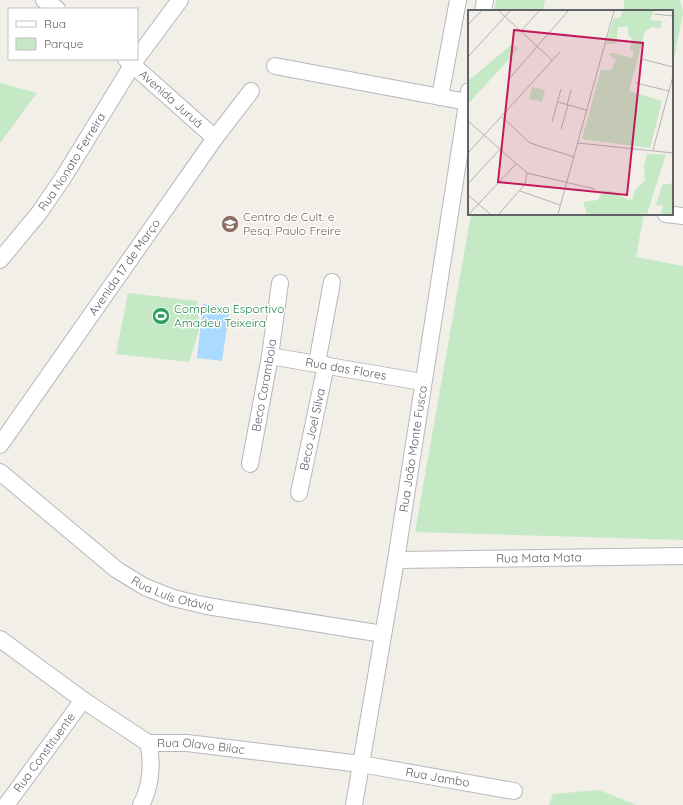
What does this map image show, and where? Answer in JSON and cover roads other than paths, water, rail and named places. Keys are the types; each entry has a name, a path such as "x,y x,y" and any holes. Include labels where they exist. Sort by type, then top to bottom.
{"street":[{"path":"44,0 56,8"},
{"name":"Rua Nonato Ferreira","path":"138,54 180,0"},
{"path":"440,97 458,0"},
{"path":"483,10 484,0"},
{"name":"Rua Nonato Ferreira","path":"0,260 39,213 63,178 133,60"},
{"name":"Avenida Juruá","path":"133,60 215,138"},
{"path":"275,66 440,97 468,97"},
{"name":"Avenida 17 de Março","path":"0,445 215,138 252,91"},
{"name":"Rua João Monte Fusco","path":"354,805 396,560 422,382 468,97"},
{"path":"673,215 683,216"},
{"name":"Beco Joel Silva","path":"298,493 321,364 332,282"},
{"name":"Beco Carambola","path":"250,464 270,356 280,283"},
{"name":"Rua das Flores","path":"270,356 422,382"},
{"name":"Rua Luís Otávio","path":"0,472 117,570 145,587 173,598 207,606 384,634"},
{"name":"Rua Mata Mata","path":"396,560 683,556"},
{"name":"Rua Olavo Bilac","path":"0,639 83,700 148,743 187,743 361,764"},
{"name":"Rua Constituente","path":"6,805 83,700"},
{"path":"141,805 149,780 151,756 148,743"},
{"name":"Rua Jambo","path":"361,764 514,790"}],"water":[{"path":"203,304 230,307 222,361 197,358"}],"place":[{"name":"Centro de Cult. e Pesq. Paulo Freire","path":"230,224"},
{"name":"Complexo Esportivo Amadeu Teixeira","path":"161,316"}]}
